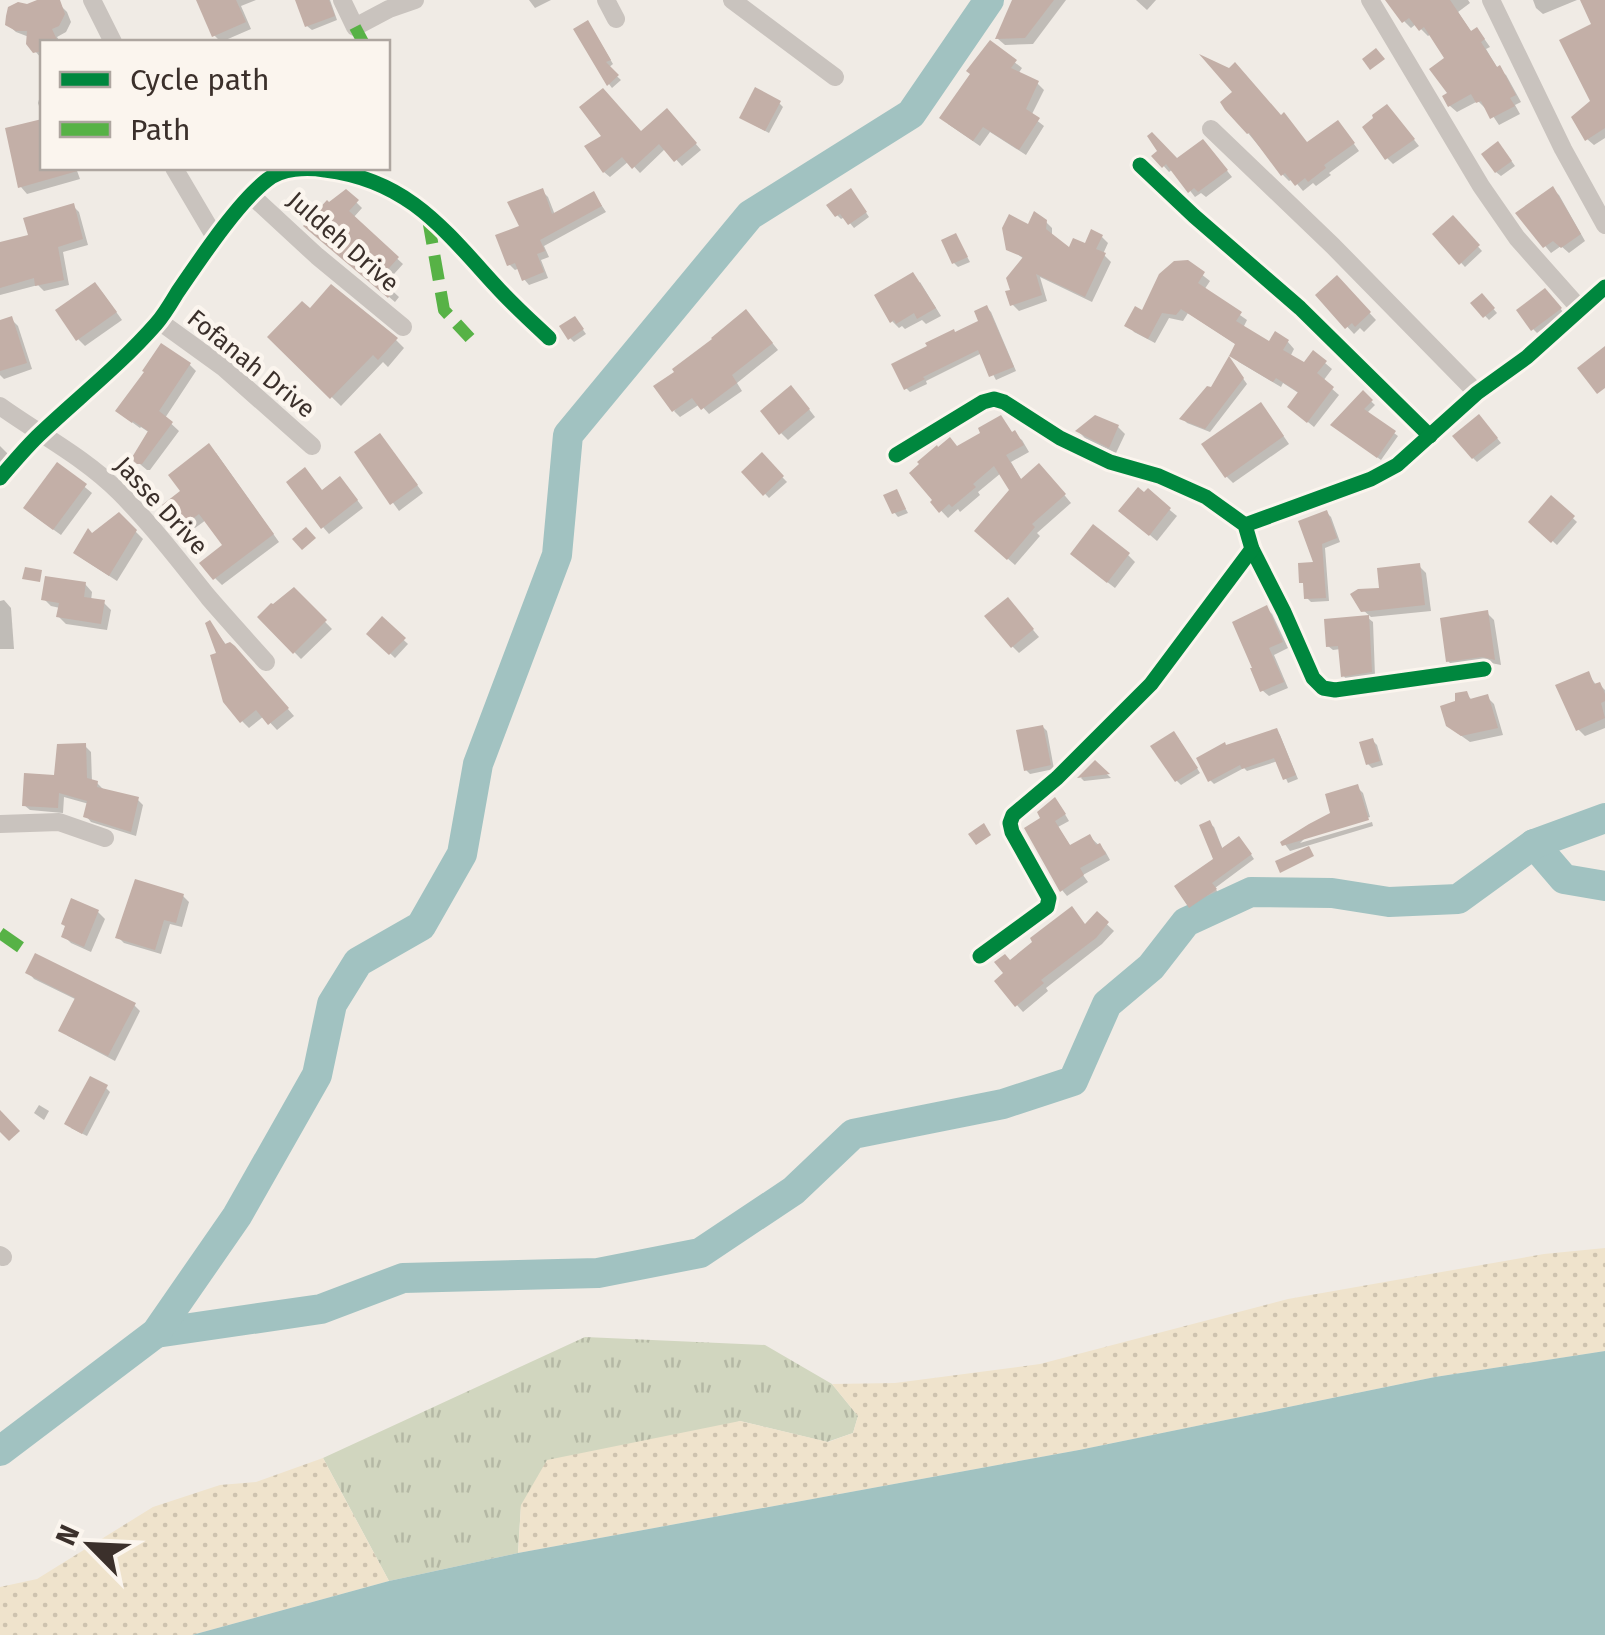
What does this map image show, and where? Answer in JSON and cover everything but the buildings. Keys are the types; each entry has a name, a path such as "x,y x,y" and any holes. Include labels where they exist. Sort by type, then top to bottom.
{"street":[{"path":"92,0 112,40"},
{"path":"342,0 355,27 415,0"},
{"path":"606,0 616,18"},
{"path":"732,0 835,77"},
{"path":"1370,0 1481,186 1517,238 1581,310"},
{"path":"1491,0 1605,226"},
{"path":"1210,129 1477,394"},
{"path":"1140,165 1300,308 1430,436"},
{"path":"175,170 216,239"},
{"path":"0,478 40,434 159,321 251,195 268,178 298,170"},
{"path":"323,170 360,176 427,212 549,338"},
{"name":"Juldeh Drive","path":"251,195 403,327"},
{"path":"1245,525 1371,480 1397,465 1605,288"},
{"name":"Fofanah Drive","path":"159,321 224,368 312,446"},
{"path":"896,454 983,402 1004,402 1060,438 1110,462 1160,476 1206,498 1245,525 1252,549 1313,678 1323,688 1335,690 1484,669"},
{"name":"Jasse Drive","path":"0,406 71,452 118,491 266,662"},
{"path":"980,956 1047,907 1049,898 1012,832 1013,815 1057,778 1151,684 1252,549"},
{"path":"0,824 59,822 105,838"}],"green space":[{"path":"585,1337 765,1345 832,1384 858,1416 853,1433 827,1442 740,1421 521,1505 518,1553 389,1581 323,1458"}],"sand":[{"path":"1605,1248 1605,1351 1435,1377 1079,1450 518,1553 521,1505 547,1460 740,1421 828,1442 853,1433 858,1416 832,1384 895,1383 1040,1364 1288,1299 1544,1254"},
{"path":"323,1458 389,1581 192,1635 0,1635 0,1587 37,1579 153,1507 220,1485 256,1482"}],"water":[{"path":"1605,1351 1605,1635 192,1635 389,1581 518,1553 1079,1450 1435,1377"}],"waterway":[{"path":"0,1451 156,1333 237,1216 317,1075 332,1004 358,962 421,926 462,854 478,764 557,555 568,435 750,215 911,114 989,0"},
{"path":"156,1333 321,1309 403,1278 598,1273 700,1253 793,1191 853,1134 1003,1104 1073,1081 1107,1004 1151,967 1186,922 1251,892 1332,893 1389,902 1458,899 1534,844 1605,818"},
{"path":"1534,844 1564,879 1605,886"}],"marked path":[{"path":"355,27 362,40"},
{"path":"428,219 444,310 470,338"},
{"path":"0,933 23,949"}],"cycle path":[{"path":"1140,165 1300,308 1430,436"},
{"path":"0,478 35,438 156,324 207,249 255,190 273,176 294,170"},
{"path":"324,170 379,184 421,210 549,338"},
{"path":"1245,525 1371,479 1397,465 1605,287"},
{"path":"896,455 983,402 1004,402 1060,438 1110,462 1159,476 1206,497 1245,525 1252,549 1313,678 1323,688 1335,690 1484,669"},
{"path":"980,956 1047,907 1049,898 1012,832 1013,815 1057,778 1151,684 1252,549"}]}
